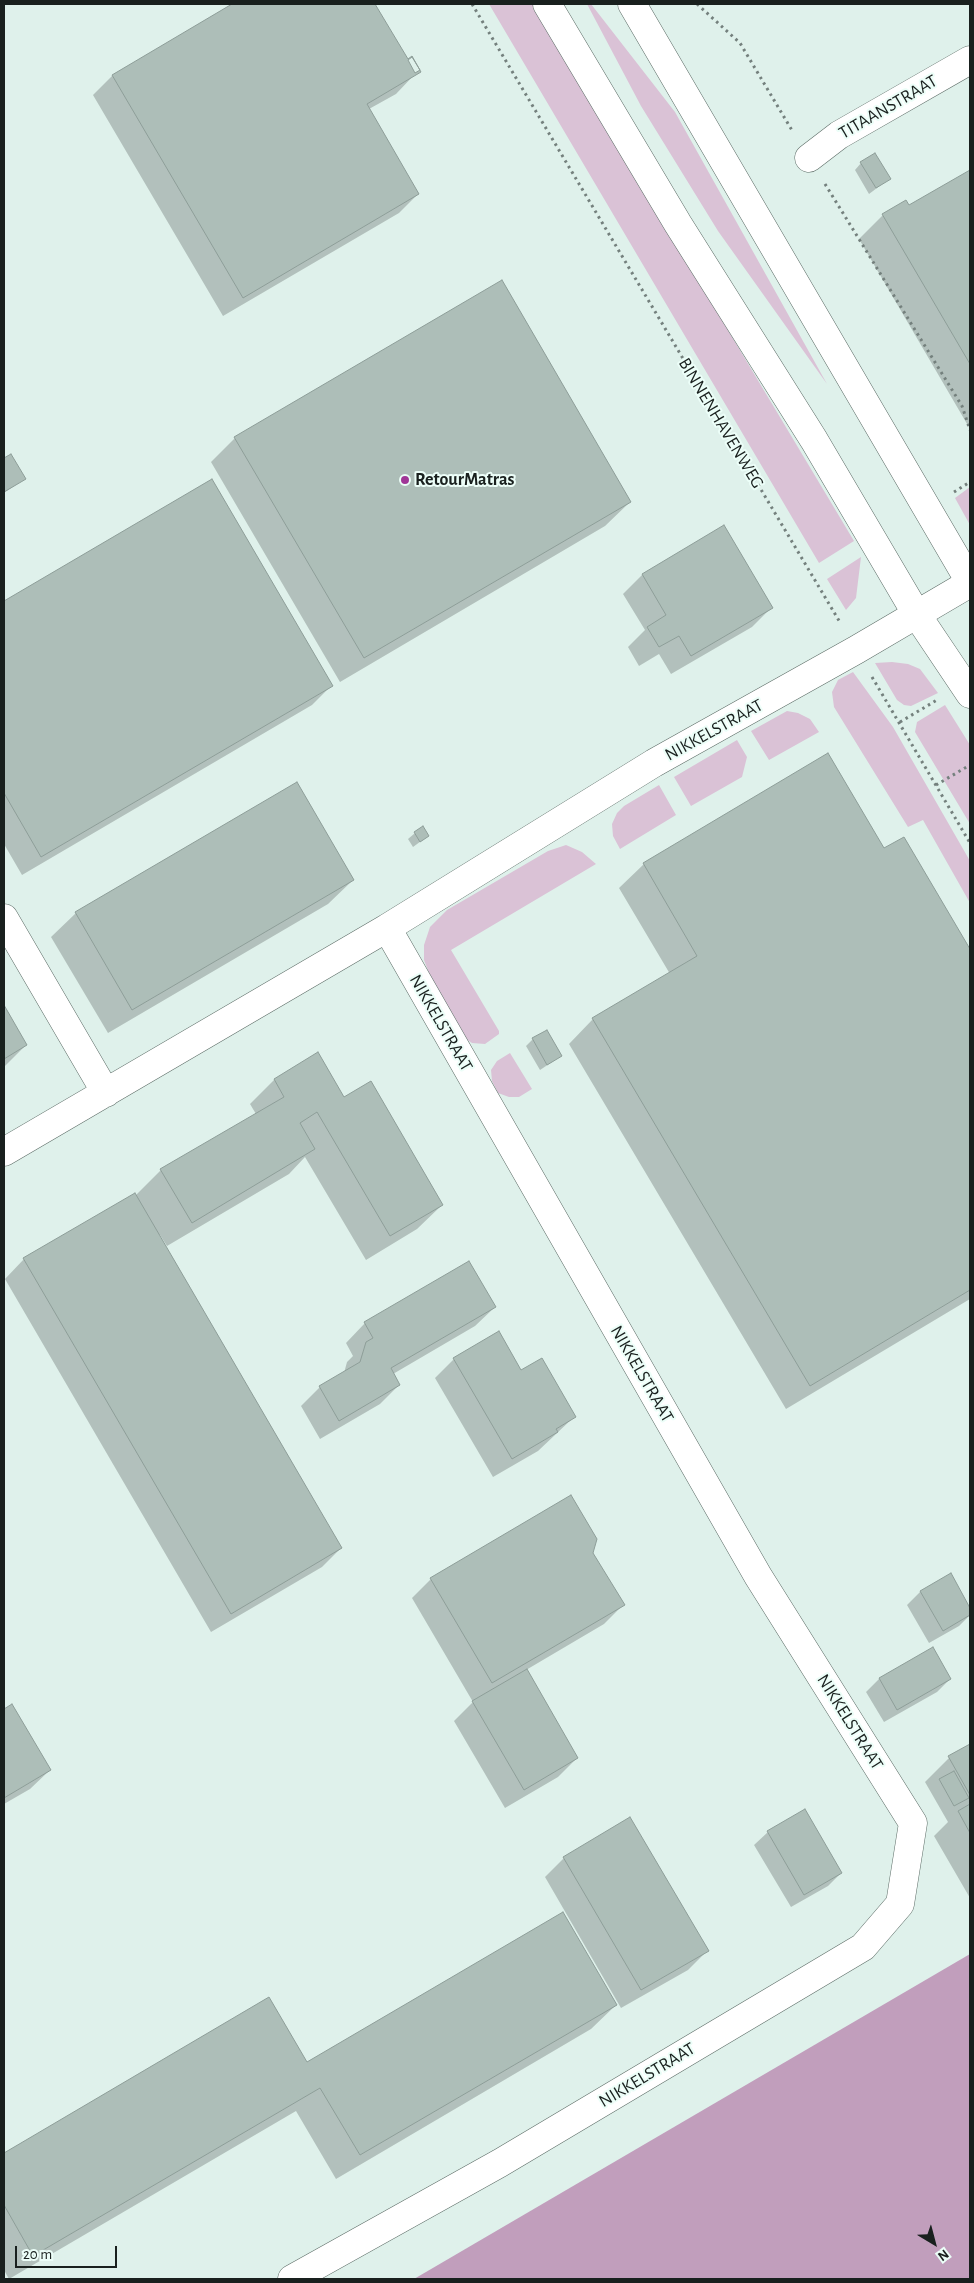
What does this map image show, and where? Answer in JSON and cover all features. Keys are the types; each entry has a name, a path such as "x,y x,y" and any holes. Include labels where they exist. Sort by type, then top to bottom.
{"street":[{"path":"547,4 678,224 814,440 917,615 970,694"},
{"path":"632,4 970,583"},
{"name":"TITAANSTRAAT","path":"809,158 839,135 970,60"},
{"name":"NIKKELSTRAAT","path":"4,1152 387,928 654,763 856,650 970,583"},
{"path":"4,918 106,1092"},
{"name":"NIKKELSTRAAT","path":"292,2279 500,2163 863,1946 900,1904 913,1823 758,1576 387,928"}],"path":[{"name":"BINNENHAVENWEG","path":"472,4 970,842"},
{"path":"696,4 740,44 962,406 970,430"},
{"path":"952,494 970,482"},
{"path":"936,785 970,765"}],"shaded area":[{"path":"489,4 533,4 854,541 819,563"},
{"path":"587,4 591,4 675,112 827,384 718,231 641,106"},
{"path":"970,487 970,525 955,498"},
{"path":"861,557 856,598 846,610 827,579"},
{"path":"892,662 908,664 920,669 938,693 911,706 904,705 897,700 875,663"},
{"path":"853,672 893,727 970,861 970,903 923,820 908,827 834,707 832,692 838,680"},
{"path":"945,705 970,745 970,824 915,732 917,722"},
{"path":"787,711 798,713 810,719 819,732 769,760 751,731"},
{"path":"737,740 747,757 742,777 691,806 674,777"},
{"path":"659,785 676,815 620,849 613,836 612,824 617,813 624,806"},
{"path":"566,845 582,852 596,864 451,950 499,1031 499,1034 485,1044 472,1043 466,1039 432,981 424,960 424,945 430,927 447,910 548,851"},
{"path":"510,1053 532,1089 519,1097 509,1097 498,1093 492,1081 491,1070 497,1061"},
{"path":"970,1954 970,2279 414,2279"}],"building":[{"path":"232,4 375,4 408,59 412,56 419,68 412,57 408,60 415,73 420,70 421,72 367,104 419,194 243,298 112,75"},
{"path":"875,153 891,179 876,188 860,162"},
{"path":"970,170 970,364 882,214 906,200 909,205"},
{"path":"502,280 631,502 364,658 234,437"},
{"path":"11,454 26,479 4,492 4,458"},
{"path":"212,479 333,686 41,857 4,793 4,601"},
{"path":"724,525 773,608 691,656 679,636 659,647 647,627 666,615 642,574"},
{"path":"828,753 884,848 904,837 970,949 970,1290 810,1386 592,1018 697,956 643,863"},
{"path":"297,782 354,880 132,1010 75,912"},
{"path":"423,826 429,836 420,842 414,832"},
{"path":"4,1005 27,1045 4,1059"},
{"path":"547,1030 562,1056 547,1065 532,1038"},
{"path":"318,1052 344,1097 371,1081 443,1205 390,1236 317,1112 300,1123 315,1149 192,1223 160,1169 284,1097 274,1079"},
{"path":"135,1193 342,1548 231,1614 23,1258"},
{"path":"469,1261 496,1307 391,1368 400,1385 339,1421 319,1386 360,1362 366,1342 373,1338 364,1322"},
{"path":"499,1331 521,1370 542,1358 576,1417 556,1429 558,1432 512,1459 453,1358"},
{"path":"571,1495 597,1539 593,1553 625,1605 492,1683 430,1578"},
{"path":"951,1573 970,1608 970,1615 943,1631 920,1591"},
{"path":"933,1647 951,1679 897,1710 879,1678"},
{"path":"527,1669 578,1758 524,1790 472,1701"},
{"path":"12,1704 51,1770 4,1798 4,1709"},
{"path":"970,1744 970,1795 948,1756"},
{"path":"954,1771 969,1798 954,1806 939,1779"},
{"path":"970,1804 970,1833 958,1811"},
{"path":"805,1809 842,1873 804,1895 767,1831"},
{"path":"630,1817 709,1951 641,1990 563,1857"},
{"path":"563,1912 617,2005 360,2155 320,2088 33,2256 4,2205 4,2153 269,1997 307,2062"}],"place":[{"name":"RetourMatras","path":"405,480"}]}
